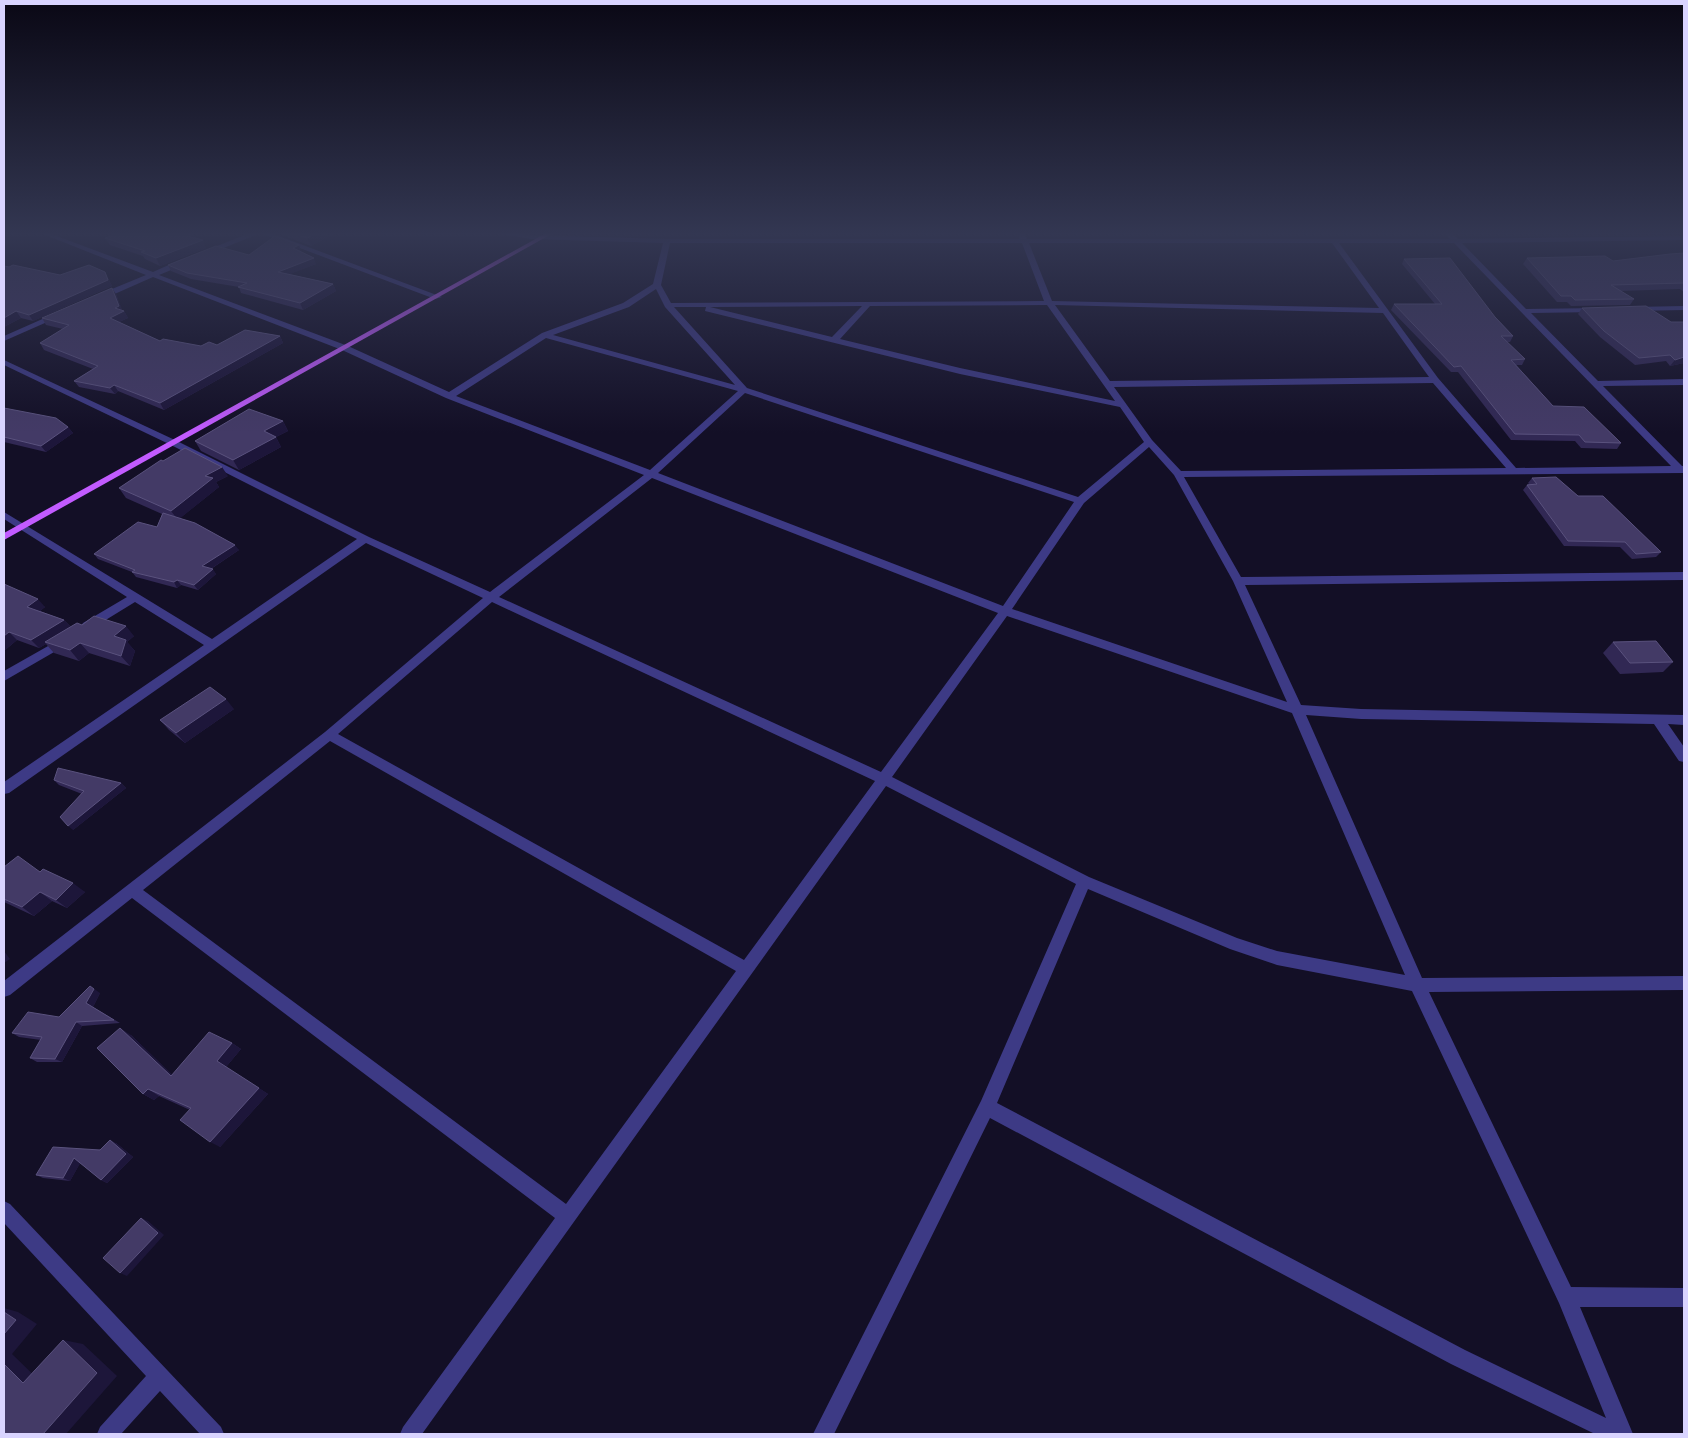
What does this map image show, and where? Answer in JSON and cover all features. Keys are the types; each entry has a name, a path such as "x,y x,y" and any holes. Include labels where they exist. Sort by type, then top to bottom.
{"main road":[{"path":"4,536 434,299"}],"street":[{"path":"91,301 95,299"},
{"path":"218,299 346,348 450,396 650,475 1006,611 1298,710 1361,714 1684,720"},
{"path":"450,396 546,335 626,305 636,299"},
{"path":"665,299 744,390"},
{"path":"1048,299 1121,405 1149,442 1178,474 1238,581 1298,710 1417,985 1566,1297 1623,1434"},
{"path":"1377,299 1435,380 1512,470"},
{"path":"1513,299 1682,471"},
{"path":"668,305 1049,302 1386,311"},
{"path":"835,339 870,303"},
{"path":"688,304 960,371 1121,405"},
{"path":"1626,309 1684,308"},
{"path":"1525,311 1606,310"},
{"path":"4,339 65,312"},
{"path":"546,335 744,390 1080,501"},
{"path":"4,362 174,443 365,540 883,779 1084,881 1235,944 1277,958 1417,985 1684,982"},
{"path":"1106,384 1435,380"},
{"path":"1596,384 1684,382"},
{"path":"4,990 329,735 490,598 650,475 744,390"},
{"path":"410,1434 1006,611 1080,501 1149,442"},
{"path":"1178,474 1512,470 1682,471"},
{"path":"4,515 24,525 213,645"},
{"path":"4,789 365,540"},
{"path":"1238,581 1684,576"},
{"path":"4,677 136,596"},
{"path":"1658,720 1684,756"},
{"path":"329,735 746,969"},
{"path":"826,1433 987,1107 1084,881"},
{"path":"132,890 568,1216"},
{"path":"987,1107 1458,1357 1617,1434"},
{"path":"4,1211 214,1434"},
{"path":"1566,1297 1684,1297"},
{"path":"107,1434 160,1375"}],"building":[{"path":"4,299 65,299 29,315 16,311 4,318"},
{"path":"86,299 116,299 119,306 115,308 124,311 110,318 160,341 163,339 201,346 209,342 217,345 245,330 280,336 160,403 114,385 110,388 74,381 98,366 40,343 69,325 42,318"},
{"path":"285,299 307,299 300,303"},
{"path":"1438,299 1481,299 1513,336 1501,336 1525,359 1511,360 1553,406 1584,407 1621,443 1585,442 1579,435 1515,434 1461,366 1454,367 1394,304 1442,304"},
{"path":"1574,299 1628,299 1575,300"},
{"path":"1646,306 1671,322 1684,322 1684,357 1675,360 1670,355 1639,358 1604,331 1582,308"},
{"path":"4,408 56,418 68,427 41,446 4,437"},
{"path":"249,409 283,421 264,431 276,437 233,460 195,441"},
{"path":"185,448 222,467 205,476 213,478 171,511 119,488 161,460 163,461"},
{"path":"1556,477 1578,496 1603,496 1661,552 1636,554 1625,542 1568,541 1527,485 1537,484 1532,478"},
{"path":"163,513 195,523 235,545 202,566 213,569 194,585 132,572 135,570 94,554 138,522 157,527"},
{"path":"4,584 38,599 27,607 64,620 31,640 9,632 4,636"},
{"path":"94,616 126,626 114,636 126,640 121,656 80,643 70,650 45,642 77,623 82,625"},
{"path":"1656,641 1673,662 1630,663 1613,642"},
{"path":"210,687 226,699 176,733 160,720"},
{"path":"58,768 121,783 68,826 60,817 84,791 54,780"},
{"path":"18,856 40,872 43,869 73,883 56,900 40,892 22,907 4,899 4,867"},
{"path":"90,986 94,989 86,1003 114,1020 76,1022 55,1059 30,1058 42,1037 12,1033 28,1012 59,1017"},
{"path":"120,1028 171,1076 209,1032 232,1043 217,1061 259,1088 210,1142 180,1120 191,1108 148,1089 143,1094 97,1048"},
{"path":"110,1140 126,1154 101,1180 74,1158 63,1178 36,1175 53,1147 100,1150"},
{"path":"141,1218 158,1233 120,1273 103,1258"},
{"path":"4,1312 16,1320 4,1334"},
{"path":"63,1340 97,1373 43,1434 4,1434 4,1364 23,1383"}]}
